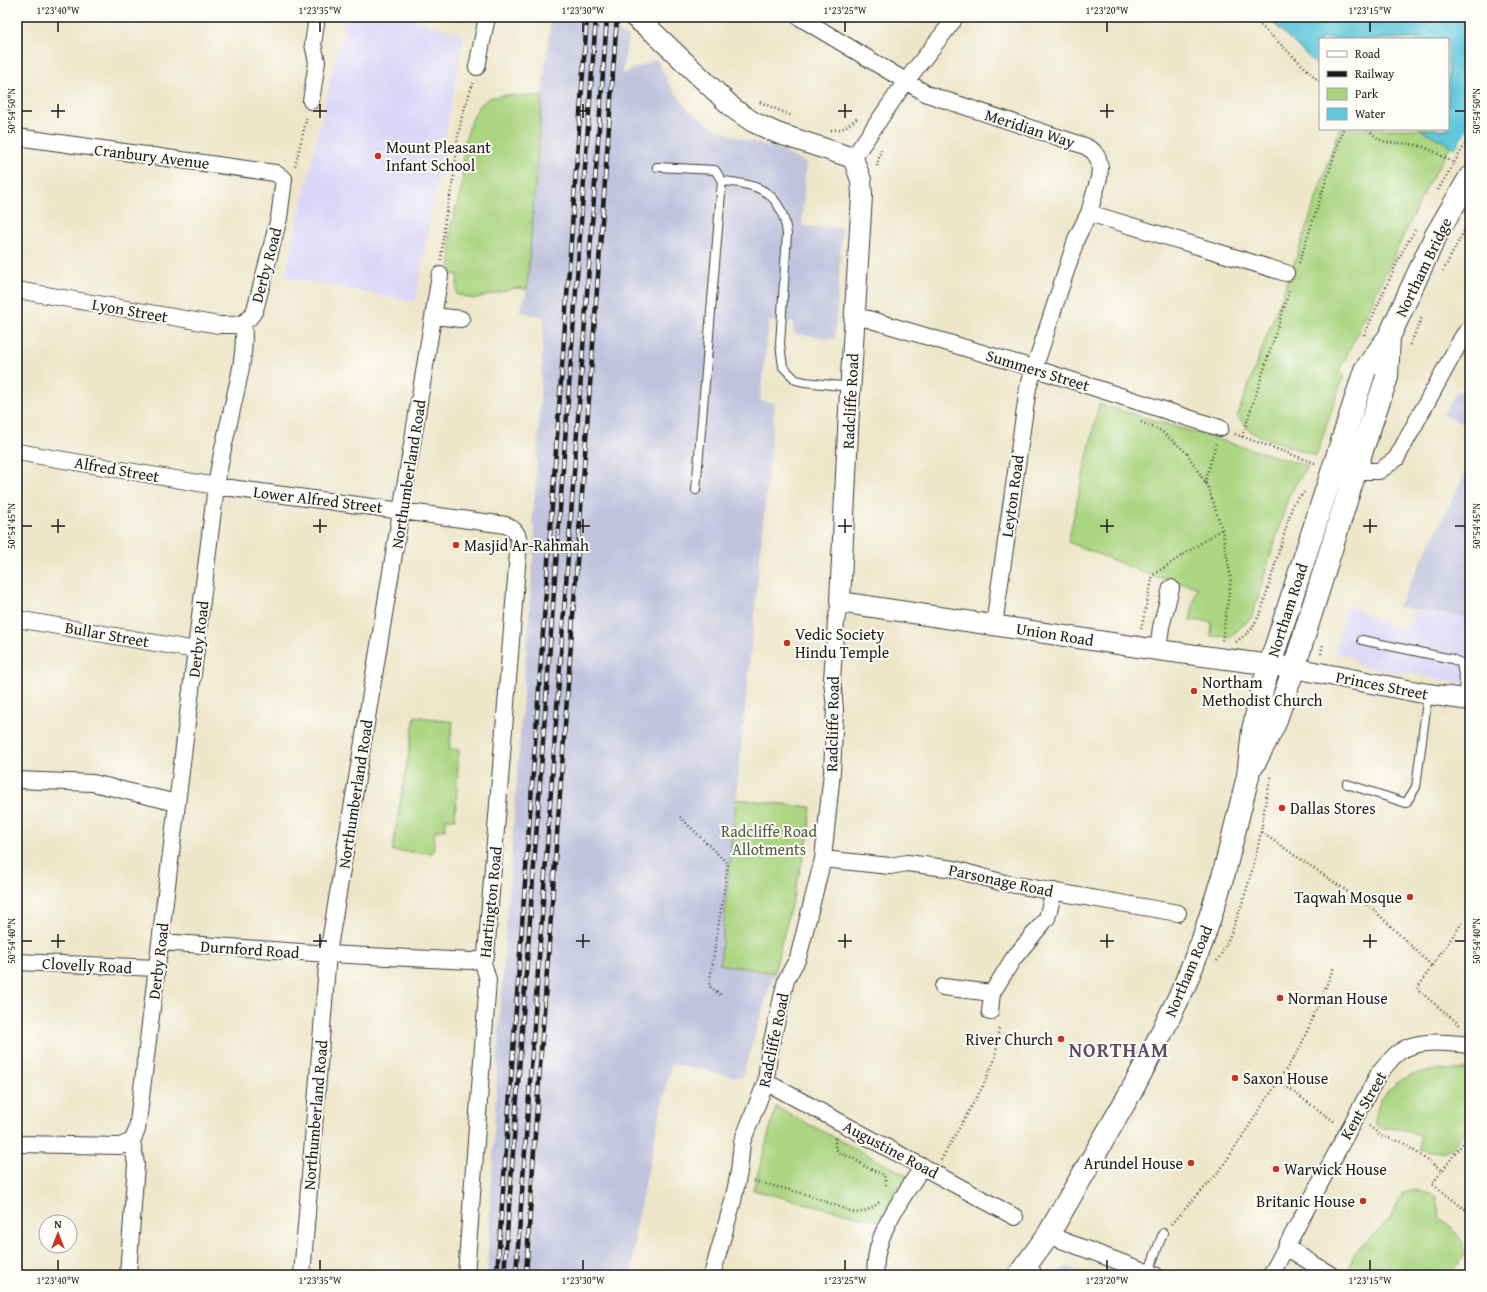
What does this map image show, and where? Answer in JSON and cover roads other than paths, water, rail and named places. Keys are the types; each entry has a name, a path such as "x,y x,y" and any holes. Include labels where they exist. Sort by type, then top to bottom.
{"main road":[{"name":"Northam Bridge","path":"1326,467 1365,370 1389,337 1435,237 1447,195 1470,177"},
{"name":"Northam Bridge","path":"1356,472 1387,377 1389,337"},
{"name":"Northam Road","path":"1029,1270 1139,1077 1184,987 1203,939 1224,873 1248,776 1255,718 1326,467"},
{"name":"Northam Road","path":"1248,776 1274,725 1294,668 1356,472"}],"street":[{"path":"311,101 317,62 313,44 317,17"},
{"path":"477,67 487,52 487,17"},
{"path":"634,17 653,32 734,109 752,122 777,133 853,158 906,81 953,21"},
{"name":"Meridian Way","path":"798,17 927,94 1085,146 1093,151 1098,158 1100,168 1099,178 1089,213 1077,237 1033,368"},
{"name":"Cranbury Avenue","path":"17,137 275,173 284,179"},
{"name":"Radcliffe Road","path":"712,1275 738,1177 742,1142 766,1082 769,1054 786,980 798,958 823,859 835,709 832,680 836,621 840,602 850,387 862,196 861,180 853,158"},
{"name":"Derby Road","path":"128,1275 136,1164 132,1141 137,1130 216,486 222,450 237,387 245,338 243,323 250,318 255,310 279,218 284,179"},
{"path":"1089,213 1286,273"},
{"name":"Northumberland Road","path":"302,1275 328,954 440,276"},
{"name":"Lyon Street","path":"17,290 219,324 236,325 243,323"},
{"path":"434,316 461,319"},
{"name":"Summers Street","path":"855,317 868,319 1033,368 1220,428"},
{"path":"1326,467 1356,472 1380,471 1396,459 1463,336 1470,328"},
{"name":"Leyton Road","path":"994,625 1028,388 1033,368"},
{"name":"Alfred Street","path":"17,452 216,486"},
{"name":"Lower Alfred Street","path":"216,486 506,525 514,529"},
{"name":"Hartington Road","path":"466,1275 488,980 482,959 488,950 516,595 519,542 514,529"},
{"path":"1158,650 1161,627 1171,588"},
{"name":"Union Road","path":"840,602 1158,650 1270,664"},
{"name":"Bullar Street","path":"17,619 196,650"},
{"name":"Princes Street","path":"1270,664 1466,700"},
{"path":"17,780 93,783 177,803"},
{"name":"Parsonage Road","path":"823,859 890,866 907,863 954,869 1004,883 1178,913"},
{"path":"990,1012 992,993 1013,959 1047,918 1054,891"},
{"name":"Durnford Road","path":"161,942 328,954 471,961 482,959"},
{"name":"Clovelly Road","path":"17,962 157,968"},
{"path":"943,986 992,993"},
{"name":"Kent Street","path":"1272,1275 1380,1073 1399,1052 1417,1044 1443,1043 1470,1045"},
{"name":"Augustine Road","path":"766,1082 929,1169 1015,1217"},
{"path":"17,1144 120,1146 132,1141"},
{"path":"876,1275 876,1257 886,1224 929,1169"},
{"path":"1048,1236 1152,1274"},
{"path":"1286,1247 1331,1275"}],"lane":[{"path":"658,167 715,170 722,181 696,490"},
{"path":"722,181 761,188 781,208 786,221 788,234 780,344 783,367 796,380 850,387"},
{"path":"1362,640 1452,659 1461,663 1466,700"},
{"path":"1347,784 1406,803 1416,787 1428,694"},
{"path":"1152,1274 1163,1233"}],"water":[{"path":"1267,17 1470,17 1470,156 1422,130 1449,130 1449,38 1319,38 1319,67"}],"railway":[{"path":"497,1275 587,17"},
{"path":"504,1275 596,17"},
{"path":"516,1275 607,17"},
{"path":"526,1275 617,17"}],"place":[{"name":"Mount Pleasant Infant School","path":"378,156"},
{"name":"Masjid Ar-Rahmah","path":"456,545"},
{"name":"Vedic Society Hindu Temple","path":"787,643"},
{"name":"Northam Methodist Church","path":"1194,691"},
{"name":"Dallas Stores","path":"1282,808"},
{"name":"Taqwah Mosque","path":"1410,897"},
{"name":"Norman House","path":"1280,998"},
{"name":"River Church","path":"1061,1039"},
{"name":"Saxon House","path":"1235,1078"},
{"name":"Arundel House","path":"1191,1163"},
{"name":"Warwick House","path":"1276,1169"},
{"name":"Britanic House","path":"1363,1201"}],"district":[{"name":"NORTHAM","path":"1119,1050"}],"park label":[{"name":"Radcliffe Road Allotments","path":"769,840"}]}
